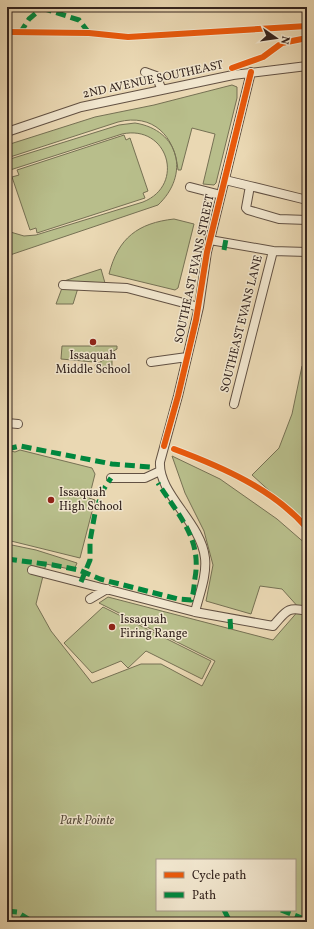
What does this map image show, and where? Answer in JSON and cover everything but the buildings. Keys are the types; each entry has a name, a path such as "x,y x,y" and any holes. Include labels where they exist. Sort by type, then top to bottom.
{"street":[{"name":"2ND AVENUE SOUTHEAST","path":"7,132 73,109 251,72 307,66"},
{"path":"145,72 156,76 162,90"},
{"name":"SOUTHEAST EVANS STREET","path":"160,471 164,446 199,307 210,240 251,72"},
{"path":"225,180 307,200"},
{"path":"250,186 246,208 248,210 279,219 307,220"},
{"path":"190,187 221,195"},
{"path":"210,240 274,251 307,252"},
{"name":"SOUTHEAST EVANS LANE","path":"234,404 274,251"},
{"path":"63,285 127,288 199,307"},
{"path":"151,362 187,357"},
{"path":"7,423 18,424"},
{"path":"111,478 145,478 160,471 168,490 192,523 203,548 205,566 195,612"},
{"path":"32,570 195,612 273,626 289,609 294,608 307,610"},
{"path":"90,599 107,590"}],"green space":[{"path":"232,85 237,87 237,98 216,183 214,185 203,184 215,134 192,128 181,170 178,170 176,158 167,137 152,124 142,121 131,120 118,122 7,158 7,145 95,117 154,105"},
{"path":"135,123 150,127 162,135 170,144 175,155 177,168 174,181 168,193 158,205 10,255 7,246 9,243 7,242 7,231 24,236 36,235 143,202 156,194 164,183 167,170 166,158 160,147 151,138 138,133 122,134 7,171 7,160 119,125"},
{"path":"124,135 126,140 130,138 148,191 143,193 145,198 37,233 36,228 30,230 12,177 19,175 17,170"},
{"path":"174,219 194,224 178,288 175,290 109,274 118,251 131,234 150,224"},
{"path":"101,269 105,283 64,281"},
{"path":"62,288 78,288 73,304 56,304"},
{"path":"62,346 117,346 117,349 94,362 61,359"},
{"path":"112,355 112,366 96,367 95,365"},
{"path":"307,362 307,525 252,475 279,448 292,414 302,366"},
{"name":"Issaquah High School","path":"7,450 15,452 20,450 92,468 95,474 89,498 95,500 80,558 7,540"},
{"name":"Park Pointe","path":"172,456 220,479 277,519 307,545 307,922 7,922 7,544 36,550 77,563 74,570 46,564 36,604 51,631 92,683 141,664 161,664 202,686 215,661 99,603 108,597 273,640 300,609 282,589 260,586 251,614 206,601 213,565 204,531 185,493"},
{"name":"Issaquah Firing Range","path":"103,607 211,661 202,679 146,651 128,668 121,661 92,673 64,643"}],"marked path":[{"path":"42,8 79,20 89,33"},
{"path":"20,33 29,19 42,8"},
{"path":"224,250 226,239"},
{"path":"7,449 20,446 112,464 150,467"},
{"path":"81,582 90,560 90,541 95,513 103,490 111,478"},
{"path":"7,559 79,570 100,579 178,599 191,600 194,589 196,564 192,539 187,528 158,483"},
{"path":"230,619 231,633"},
{"path":"7,911 17,912 33,922"},
{"path":"224,911 230,922"},
{"path":"284,911 307,920"}],"cycle path":[{"path":"7,32 89,33 128,37 307,26"},
{"path":"232,68 263,57 282,43 307,38"},
{"path":"164,446 178,396 196,320 207,252 251,72"},
{"path":"174,449 210,463 263,491 279,502 307,528"}],"place":[{"name":"Issaquah Middle School","path":"93,342"},
{"name":"Issaquah High School","path":"51,500"},
{"name":"Issaquah Firing Range","path":"112,627"}]}
